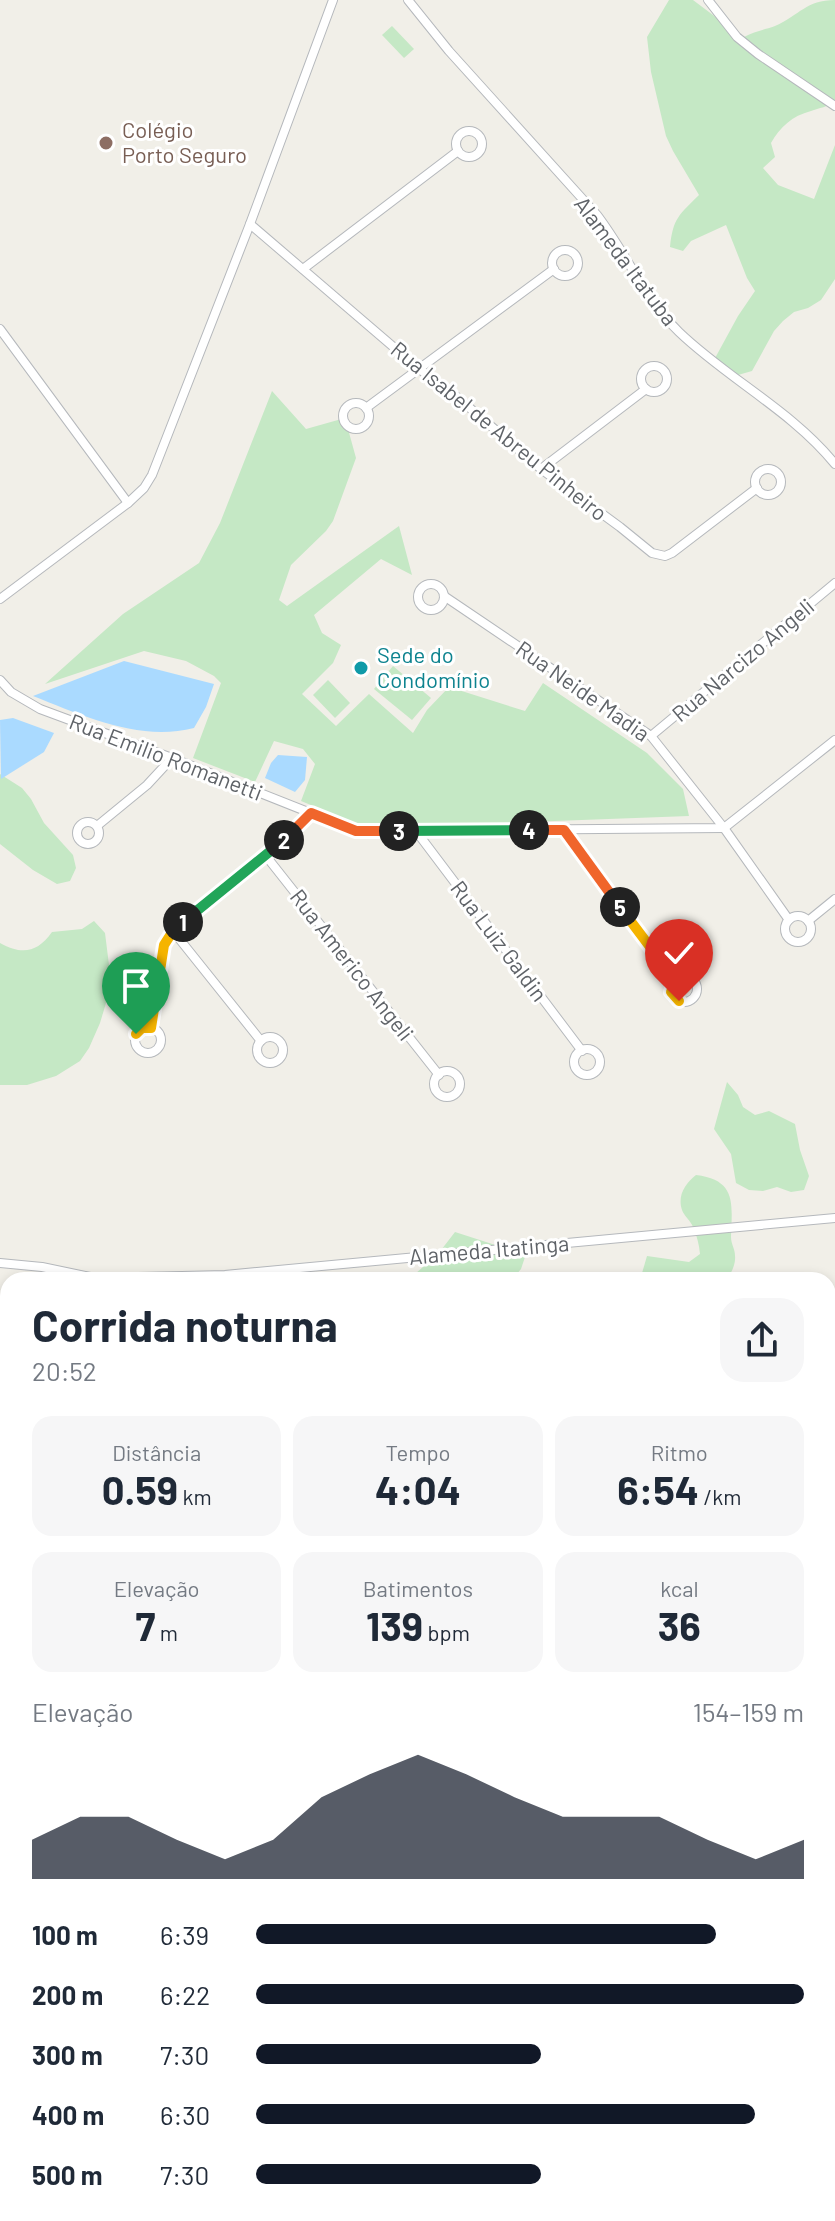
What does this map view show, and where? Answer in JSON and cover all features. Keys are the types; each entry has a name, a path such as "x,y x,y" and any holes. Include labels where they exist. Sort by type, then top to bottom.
{"street":[{"path":"0,599 128,503 152,475 333,0"},
{"name":"Alameda Itatuba","path":"408,0 449,51 597,215 654,303 679,332 804,432 835,464"},
{"path":"419,0 419,15"},
{"path":"708,0 737,37 768,62 835,106"},
{"path":"303,269 458,151"},
{"name":"Rua Isabel de Abreu Pinheiro","path":"250,224 541,469 652,553 658,556 672,553 757,488"},
{"path":"366,408 554,269"},
{"path":"0,329 128,503"},
{"path":"541,469 646,389"},
{"name":"Rua Narcizo Angeli","path":"651,736 835,583"},
{"name":"Rua Neide Madia","path":"444,596 651,736 724,828 789,920"},
{"name":"Rua Emilio Romanetti","path":"0,680 11,692 40,709 356,831 724,828"},
{"path":"724,828 835,740"},
{"path":"97,826 147,785 172,758"},
{"path":"151,1028 167,938 266,856 311,813"},
{"path":"564,830 675,980"},
{"name":"Rua Luiz Galdin","path":"416,831 582,1051"},
{"name":"Rua Americo Angeli","path":"266,856 439,1075"},
{"path":"808,921 835,899"},
{"path":"801,917 808,921 810,933 805,940 797,942 787,935 785,927 789,920 801,917"},
{"path":"173,931 261,1041"},
{"name":"Alameda Itatinga","path":"257,1272 835,1218"},
{"name":"Alameda Itatinga","path":"0,1263 66,1272"}],"green space":[{"path":"669,0 693,0 732,33 744,37 784,22 810,5 835,0 835,101 792,119 783,127 771,143 775,157 763,168 778,185 814,199 835,145 835,279 821,300 794,312 783,321 752,371 738,375 714,360 755,291 726,225 691,241 683,251 670,247 678,218 699,195 666,136 651,72 647,37"},
{"path":"392,26 414,49 404,58 382,35"},
{"path":"272,391 306,429 345,418 356,458 333,521 291,565 279,600 287,606 399,526 412,575 381,559 314,615 322,633 341,645 333,663 302,694 336,726 369,694 413,733 427,710 449,687 525,711 543,683 647,753 683,789 689,816 367,828 301,801 315,764 303,749 274,741 255,782 193,758 221,683 186,661 144,651 45,684 123,614 199,563 220,523"},
{"path":"393,666 431,698 412,720 374,689"},
{"path":"328,680 350,703 335,718 313,695"},
{"path":"0,774 22,788 44,823 73,855 76,868 70,881 57,884 0,844"},
{"path":"94,921 105,933 109,993 89,1048 80,1061 56,1076 27,1085 0,1085 0,943 29,950 41,944 52,932 82,929"},
{"path":"727,1082 743,1107 755,1115 769,1111 795,1124 809,1176 804,1190 791,1192 777,1187 763,1191 749,1190 736,1183 731,1154 714,1129"},
{"path":"696,1175 709,1178 719,1182 729,1196 735,1259 731,1272 642,1272 647,1256 689,1262 700,1254 698,1240 681,1205 683,1190"},
{"path":"455,1232 525,1257 519,1272 417,1272 438,1254"}],"water":[{"path":"124,661 214,684 194,728 153,732 132,729 92,719 33,696"},
{"path":"13,718 54,733 44,752 1,779 0,720"},
{"path":"278,755 307,757 305,780 295,792 265,778"}],"place":[{"name":"Colégio Porto Seguro","path":"106,143"},
{"name":"Sede do Condomínio","path":"361,668"}],"route":[{"path":"136,1034 142,1028 151,1028 167,938 290,835 311,813 356,831 564,830 675,980 671,992 679,1001"}]}
